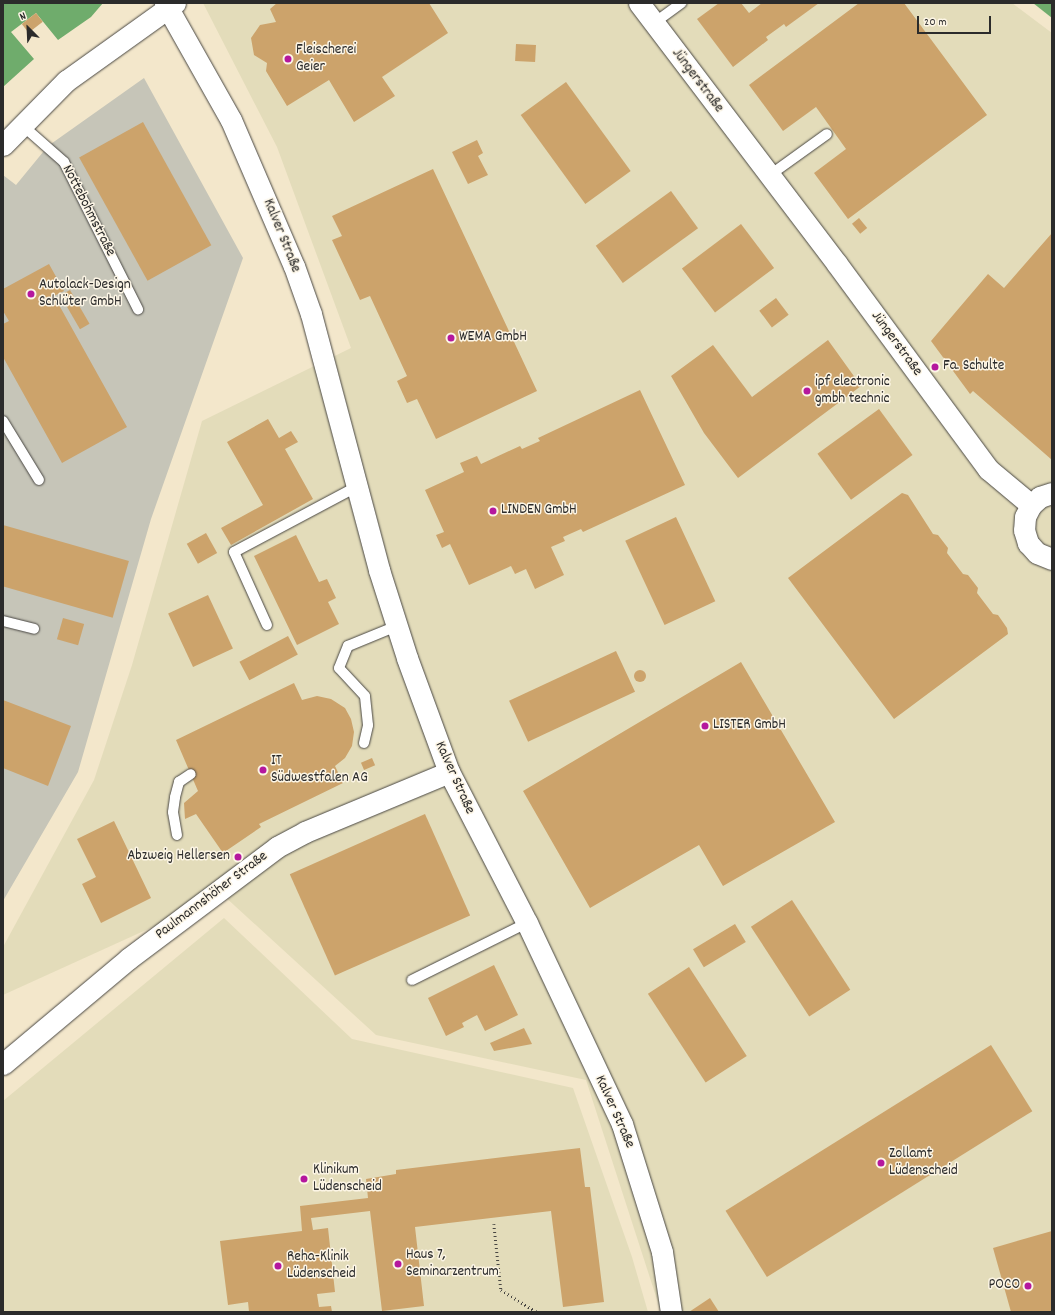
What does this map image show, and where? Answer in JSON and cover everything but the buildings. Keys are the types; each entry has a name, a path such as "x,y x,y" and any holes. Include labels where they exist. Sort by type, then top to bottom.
{"street":[{"name":"Jüngerstraße","path":"639,3 770,175 988,470 1031,505"},
{"path":"3,145 66,81 169,4"},
{"name":"Kalver Straße","path":"169,4 231,120 294,266 311,314 358,486 377,564 397,626 449,772 526,923 632,1151 662,1252 671,1312"},
{"path":"1052,493 1040,497 1031,505 1025,517 1024,530 1028,543 1037,553 1052,559"},
{"name":"Paulmannshöher Straße","path":"3,1064 128,960 277,847 305,832 449,772"}],"lane":[{"path":"654,23 682,3"},
{"name":"Nottebohmstraße","path":"22,125 64,162 138,309"},
{"path":"770,175 827,134"},
{"path":"3,421 38,480"},
{"path":"267,625 234,552 358,486"},
{"path":"3,621 34,629"},
{"path":"364,743 368,725 365,696 339,668 348,646 397,626"},
{"path":"177,835 173,812 175,797 179,782 191,774"},
{"path":"412,980 526,923"}],"path":[{"path":"494,1224 501,1290 537,1312"}],"shaded area":[{"path":"203,3 1012,3 1052,33 1052,1312 661,1312 586,1080 376,1035 223,895 3,995 3,947 94,780 132,665 202,421 351,348 277,147"},
{"path":"144,78 243,258 151,519 78,772 3,901 3,175 16,185 48,146"},
{"name":"Klinikum Lüdenscheid","path":"224,918 352,1039 573,1088 632,1257 648,1312 3,1312 3,1101"}],"green space":[{"path":"3,3 103,3 91,17 58,40 36,13 11,32 34,59 3,87"},
{"path":"1033,3 1052,3 1052,18"}],"place":[{"name":"Fleischerei Geier","path":"288,59"},
{"name":"Autolack-Design Schlüter GmbH","path":"31,294"},
{"name":"WEMA GmbH","path":"451,338"},
{"name":"Fa. Schulte","path":"935,367"},
{"name":"ipf electronic gmbh technic","path":"807,391"},
{"name":"LINDEN GmbH","path":"493,511"},
{"name":"LISTER GmbH","path":"705,726"},
{"name":"IT Südwestfalen AG","path":"263,770"},
{"name":"Abzweig Hellersen","path":"238,857"},
{"name":"Zollamt Lüdenscheid","path":"881,1163"},
{"name":"Klinikum Lüdenscheid","path":"304,1179"},
{"name":"Haus 7, Seminarzentrum","path":"398,1264"},
{"name":"Reha-Klinik Lüdenscheid","path":"278,1266"},
{"name":"POCO","path":"1028,1286"}]}
